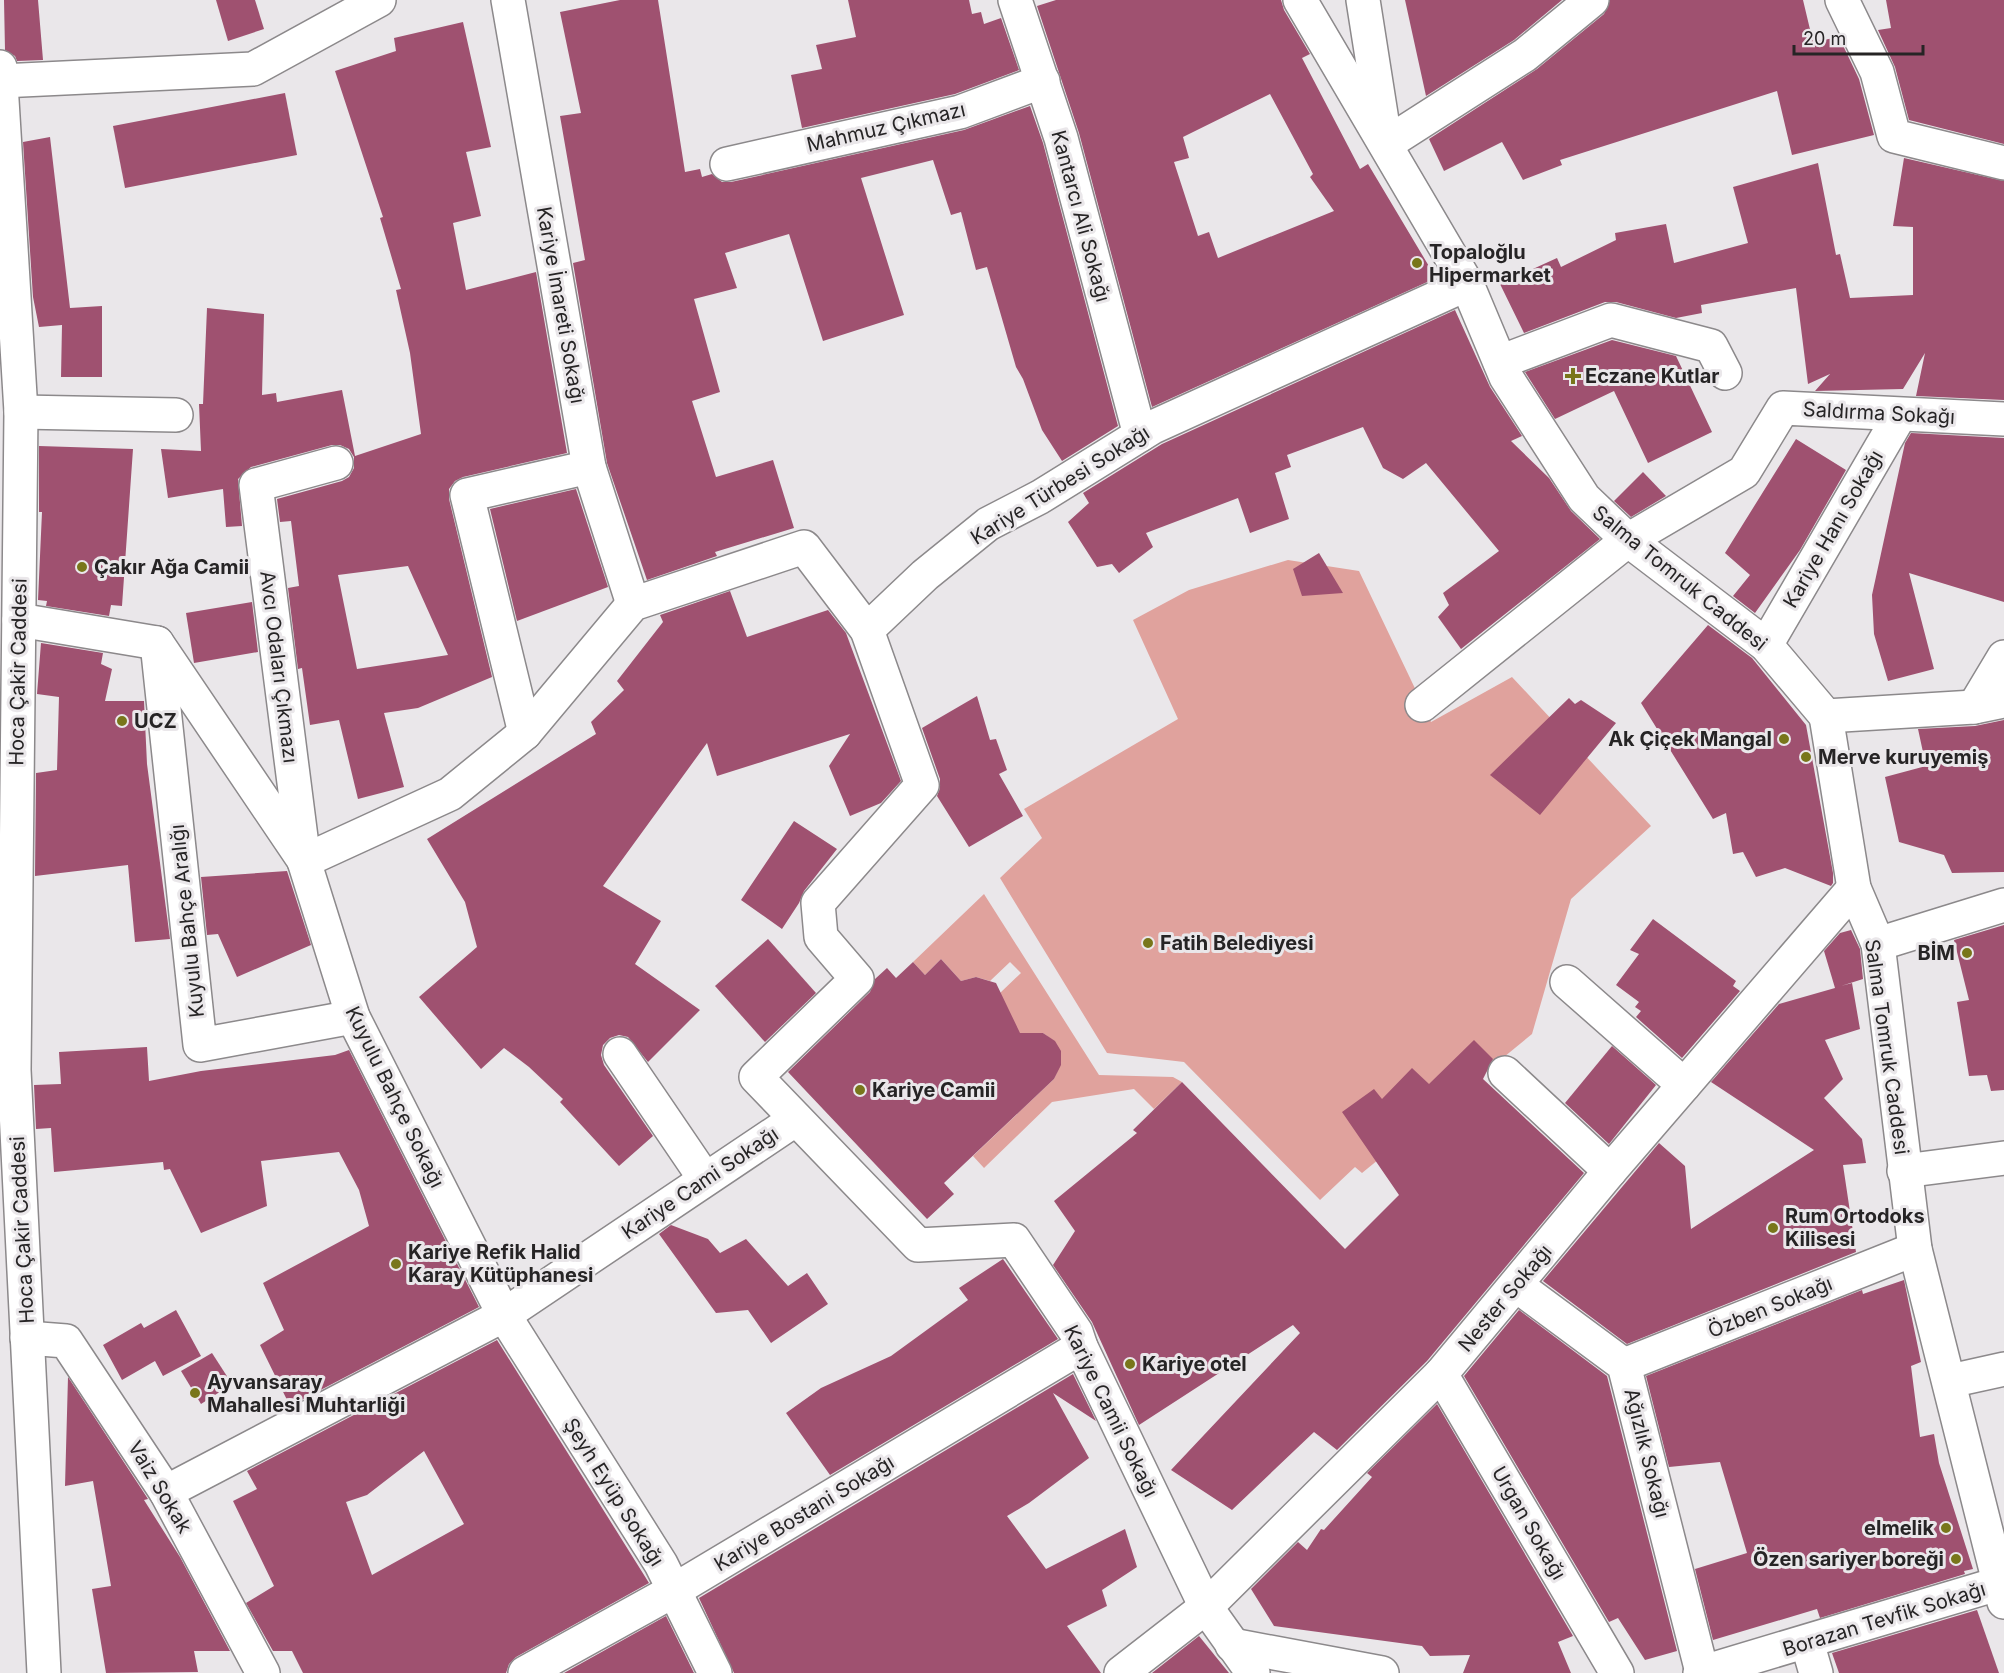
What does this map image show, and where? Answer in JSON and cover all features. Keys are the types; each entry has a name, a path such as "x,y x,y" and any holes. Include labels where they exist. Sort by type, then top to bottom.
{"street":[{"path":"0,74 253,69 379,0"},
{"name":"Kariye İmareti Sokağı","path":"508,0 589,466 633,604"},
{"name":"Kantarcı Ali Sokağı","path":"1015,0 1061,138 1140,435"},
{"name":"Salma Tomruk Caddesi","path":"1300,0 1467,284 1506,377 1584,498 1628,540 1767,645 1826,716 1854,888 1878,944 1915,1249 2002,1589"},
{"path":"1363,0 1386,144 1525,55 1592,0"},
{"path":"1842,0 1876,72 1894,136 2004,163"},
{"name":"Hoca Çakir Caddesi","path":"0,74 21,412 14,1070 45,1673"},
{"name":"Mahmuz Çıkmazı","path":"727,164 960,112 1043,81"},
{"name":"Kariye Türbesi Sokağı","path":"867,630 925,575 988,524 1040,497 1140,435 1467,284"},
{"path":"1500,362 1611,320 1711,346 1725,373"},
{"name":"Saldırma Sokağı","path":"1628,540 1744,472 1783,408 2004,419"},
{"path":"21,412 176,415"},
{"name":"Kariye Hanı Sokağı","path":"1767,645 1900,415"},
{"name":"Avcı Odaları Çıkmazı","path":"304,861 256,485 336,464"},
{"path":"525,733 467,495 589,466"},
{"path":"1422,705 1628,540"},
{"path":"19,620 157,643 304,861 450,794 525,733 633,604 804,547 867,630 922,784 818,903 820,937 857,979 756,1077 796,1119"},
{"name":"Kuyulu Bahçe Aralığı","path":"157,643 200,1045 353,1017"},
{"path":"1826,716 1989,704 2004,657"},
{"name":"Kuyulu Bahçe Sokağı","path":"304,861 353,1017 504,1315"},
{"name":"Nester Sokağı","path":"1121,1673 1206,1607 1441,1374 1610,1171 1854,888"},
{"path":"1878,944 2004,905"},
{"path":"1567,982 1684,1085"},
{"path":"620,1054 705,1179"},
{"path":"1504,1073 1610,1171"},
{"name":"Kariye Cami Sokağı","path":"166,1492 504,1315 796,1119"},
{"name":"Kariye Camii Sokağı","path":"796,1119 918,1245 1014,1240 1076,1332 1081,1347 1206,1607 1253,1673"},
{"path":"1904,1171 2004,1158"},
{"name":"Özben Sokağı","path":"1624,1365 1915,1249"},
{"name":"Ağızlık Sokağı","path":"1516,1285 1624,1365 1701,1673"},
{"name":"Şeyh Eyüp Sokağı","path":"504,1315 661,1564 715,1673"},
{"name":"Vaiz Sokak","path":"27,1338 66,1341 166,1492 263,1673"},
{"name":"Kariye Bostani Sokağı","path":"525,1673 673,1591 1081,1347"},
{"path":"1950,1382 2004,1369"},
{"name":"Urgan Sokağı","path":"1441,1374 1617,1673"},
{"name":"Borazan Tevfik Sokağı","path":"1701,1673 2002,1589"},
{"path":"1807,1642 1816,1673"},
{"path":"1232,1645 1382,1673"}],"shaded area":[{"path":"1288,560 1359,571 1431,722 1512,677 1651,826 1571,899 1532,1034 1362,1173 1355,1167 1320,1200 1184,1062 1107,1053 1000,878 1042,838 1024,809 1178,719 1133,620 1189,590"},
{"path":"984,894 1099,1075 1173,1077 1182,1082 1154,1109 1134,1089 1052,1102 984,1168 973,1156 1054,1079 1060,1059 1055,1043 1043,1033 1017,1040 1000,993 1021,973 1010,962 990,981 976,977 961,981 941,959 925,975 913,962"}],"building":[{"path":"4,0 38,0 43,60 17,61 15,56 5,50"},
{"path":"216,0 255,0 264,29 228,41"},
{"path":"620,0 658,0 685,172 700,169 702,177 712,174 722,182 731,182 964,130 1030,106 1043,143 1118,426 1062,461 1042,430 1023,379 1016,367 987,267 976,270 961,212 951,215 933,160 861,178 904,315 823,341 789,234 725,253 737,288 694,299 720,392 692,401 716,477 773,460 794,528 715,552 717,556 647,580 607,463 573,263 585,260 560,116 581,113 560,12"},
{"path":"848,0 969,0 972,14 981,12 984,24 1001,18 1019,70 955,94 802,128 791,75 822,69 816,45 856,37"},
{"path":"1056,0 1281,0 1284,10 1310,54 1302,58 1360,169 1368,164 1436,278 1152,407 1079,133 1037,6","holes":["1270,94 1313,174 1310,177 1334,211 1218,258 1209,232 1198,236 1174,162 1189,158 1183,137"]},
{"path":"1405,0 1562,0 1514,40 1426,96"},
{"path":"1610,0 1803,0 1813,42 1839,37 1859,79 1874,135 1792,155 1777,91 1560,160 1562,165 1523,180 1502,142 1444,171 1429,139 1537,69 1604,14"},
{"path":"1886,0 2004,0 2004,144 1909,120 1895,67 1878,30 1891,28"},
{"path":"463,22 491,147 466,152 481,216 453,223 466,290 536,272 567,453 463,477 455,481 449,489 449,499 492,677 418,708 384,713 404,787 358,799 339,720 310,725 302,668 298,669 288,588 299,586 291,521 280,522 277,499 342,481 349,477 354,468 354,457 349,449 340,445 332,445 251,467 238,479 242,526 226,527 223,489 168,498 161,449 201,451 199,404 203,404 207,308 264,314 262,395 276,393 277,402 342,390 355,456 421,434 410,353 396,290 401,289 380,218 383,217 335,71 396,51 394,38","holes":["408,566 448,655 357,669 338,575"]},
{"path":"285,93 297,155 125,188 113,126"},
{"path":"50,137 70,308 102,306 102,377 61,377 62,325 39,327 33,297 23,142"},
{"path":"1904,158 2004,181 2004,400 1916,396 1925,353 1903,389 1815,391 1830,374 1808,384 1796,288 1701,305 1702,313 1676,318 1616,302 1605,302 1524,333 1500,284 1557,258 1561,267 1616,240 1615,233 1666,224 1674,263 1748,243 1733,187 1818,163 1836,255 1840,254 1850,298 1913,295 1913,227 1893,226"},
{"path":"1455,310 1490,387 1522,436 1511,441 1549,478 1571,511 1600,539 1461,649 1438,617 1449,605 1443,593 1499,551 1426,463 1403,479 1383,468 1363,427 1287,455 1291,467 1275,473 1289,519 1250,533 1238,498 1146,533 1153,547 1119,573 1112,564 1097,567 1068,522 1089,503 1083,493 1162,444"},
{"path":"1612,340 1676,356 1712,432 1648,463 1614,391 1555,419 1525,372"},
{"path":"1911,433 2004,438 2004,602 1909,573 1934,669 1888,681 1874,634 1872,595 1905,443"},
{"path":"1796,439 1846,470 1800,550 1755,613 1733,596 1750,575 1725,553"},
{"path":"39,446 133,449 122,606 111,605 109,616 46,606 47,601 38,600 42,512 39,512"},
{"path":"1643,472 1666,496 1631,517 1614,501"},
{"path":"576,489 608,587 517,621 490,509"},
{"path":"1319,553 1343,593 1302,596 1293,569"},
{"path":"730,591 747,637 828,610 846,633 901,781 881,803 850,816 829,766 850,734 717,776 707,743 603,886 661,921 635,964 700,1010 648,1062 628,1037 619,1035 610,1038 603,1045 601,1055 604,1065 653,1136 619,1166 560,1102 563,1099 529,1067 504,1048 481,1069 419,997 477,947 465,902 427,839 596,734 591,722 624,690 617,681 663,622 660,615"},
{"path":"252,602 258,652 194,663 186,613"},
{"path":"1708,625 1752,658 1806,725 1833,873 1831,886 1785,868 1756,877 1743,852 1733,854 1726,813 1713,819 1641,703"},
{"path":"41,643 103,653 101,664 112,669 105,701 144,701 147,764 170,939 135,942 128,865 35,876 36,773 57,770 59,697 37,694"},
{"path":"977,696 990,740 996,739 1007,770 999,774 1023,816 969,847 937,796 940,779 922,728"},
{"path":"1569,698 1575,704 1581,700 1616,723 1540,815 1490,775"},
{"path":"2004,720 2004,872 1952,873 1944,855 1899,842 1885,777 1926,766 1918,729 1975,726"},
{"path":"794,821 837,849 804,891 782,929 741,900"},
{"path":"287,871 311,945 237,977 218,934 207,935 201,877"},
{"path":"1653,919 1736,981 1733,986 1740,991 1682,1058 1636,1017 1641,1011 1635,1007 1639,1002 1616,985 1639,954 1630,950"},
{"path":"2004,925 2004,1090 1991,1091 1987,1075 1969,1076 1957,1002 1969,1000 1954,940"},
{"path":"1851,930 1860,949 1863,979 1841,986 1852,983 1860,1029 1825,1040 1843,1079 1824,1098 1862,1139 1866,1163 1843,1165 1856,1252 1627,1344 1543,1281 1659,1143 1685,1166 1691,1229 1814,1150 1711,1082 1779,1004 1835,988 1824,951 1840,933"},
{"path":"768,939 816,993 765,1042 715,986"},
{"name":"Kariye Camii","path":"941,959 961,981 976,977 996,983 1020,1033 1043,1033 1055,1041 1061,1051 1061,1065 1054,1079 944,1183 954,1194 927,1219 788,1072 870,992 875,979 887,968 896,978 913,962 925,975"},
{"path":"1474,1040 1493,1059 1483,1079 1584,1173 1427,1361 1337,1450 1314,1432 1232,1510 1171,1470 1300,1333 1293,1325 1139,1425 1092,1322 1053,1265 1075,1231 1054,1201 1137,1133 1133,1130 1182,1082 1345,1249 1399,1195 1342,1112 1374,1089 1382,1099 1412,1068 1429,1084"},
{"path":"1612,1046 1656,1085 1609,1144 1565,1103"},
{"path":"147,1047 149,1081 201,1071 335,1055 349,1050 479,1307 290,1406 260,1345 284,1330 263,1283 369,1226 359,1190 339,1152 261,1161 267,1206 201,1233 170,1169 164,1170 163,1162 54,1172 51,1128 36,1129 34,1085 61,1084 59,1052"},
{"path":"671,1225 708,1239 720,1253 746,1239 788,1286 807,1273 828,1304 771,1343 748,1310 716,1313 659,1234"},
{"path":"1003,1259 1058,1339 830,1475 786,1413 821,1388 891,1356 968,1300 959,1288"},
{"path":"1904,1280 1921,1362 1911,1366 1920,1437 1934,1434 1939,1463 1973,1569 1964,1571 1965,1574 1820,1618 1817,1609 1713,1640 1695,1569 1747,1553 1720,1462 1669,1467 1646,1376 1862,1290 1863,1294"},
{"path":"176,1310 201,1356 163,1376 155,1361 122,1380 103,1345 141,1323 144,1328"},
{"path":"1519,1310 1607,1376 1677,1651 1645,1660 1618,1618 1609,1622 1464,1376"},
{"path":"497,1340 649,1583 516,1657 509,1664 506,1673 303,1673 292,1651 273,1651 246,1603 274,1586 233,1501 257,1489 247,1471","holes":["424,1451 464,1524 372,1575 346,1502 367,1495"]},
{"path":"212,1353 232,1384 201,1404 181,1371"},
{"path":"1073,1374 1096,1421 1053,1393 1089,1458 1029,1503 1007,1516 1046,1569 1125,1529 1137,1567 1102,1590 1107,1606 1067,1626 1101,1673 734,1673 699,1598"},
{"path":"68,1377 148,1499 144,1500 180,1557 230,1651 194,1651 198,1672 106,1673 92,1589 111,1586 93,1481 65,1486"},
{"path":"1437,1404 1573,1636 1558,1642 1571,1673 1463,1673 1470,1655 1430,1656 1422,1646 1274,1626 1251,1589 1298,1542 1307,1550 1321,1529 1324,1530 1372,1477 1367,1473"},
{"path":"1977,1610 1999,1673 1839,1673 1832,1653"},
{"path":"666,1616 694,1673 564,1673"},
{"path":"1199,1636 1229,1673 1152,1673"}],"place":[{"name":"Topaloğlu Hipermarket","path":"1417,263"},
{"name":"Eczane Kutlar","path":"1573,376"},
{"name":"Çakır Ağa Camii","path":"82,567"},
{"name":"UCZ","path":"122,721"},
{"name":"Ak Çiçek Mangal","path":"1784,739"},
{"name":"Merve kuruyemiş","path":"1806,757"},
{"name":"Fatih Belediyesi","path":"1148,943"},
{"name":"BİM","path":"1967,953"},
{"name":"Kariye Camii","path":"860,1090"},
{"name":"Rum Ortodoks Kilisesi","path":"1773,1228"},
{"name":"Kariye Refik Halid Karay Kütüphanesi","path":"396,1264"},
{"name":"Kariye otel","path":"1130,1364"},
{"name":"Ayvansaray Mahallesi Muhtarliği","path":"195,1393"},
{"name":"elmelik","path":"1946,1528"},
{"name":"Özen sariyer boreği","path":"1956,1559"}]}
